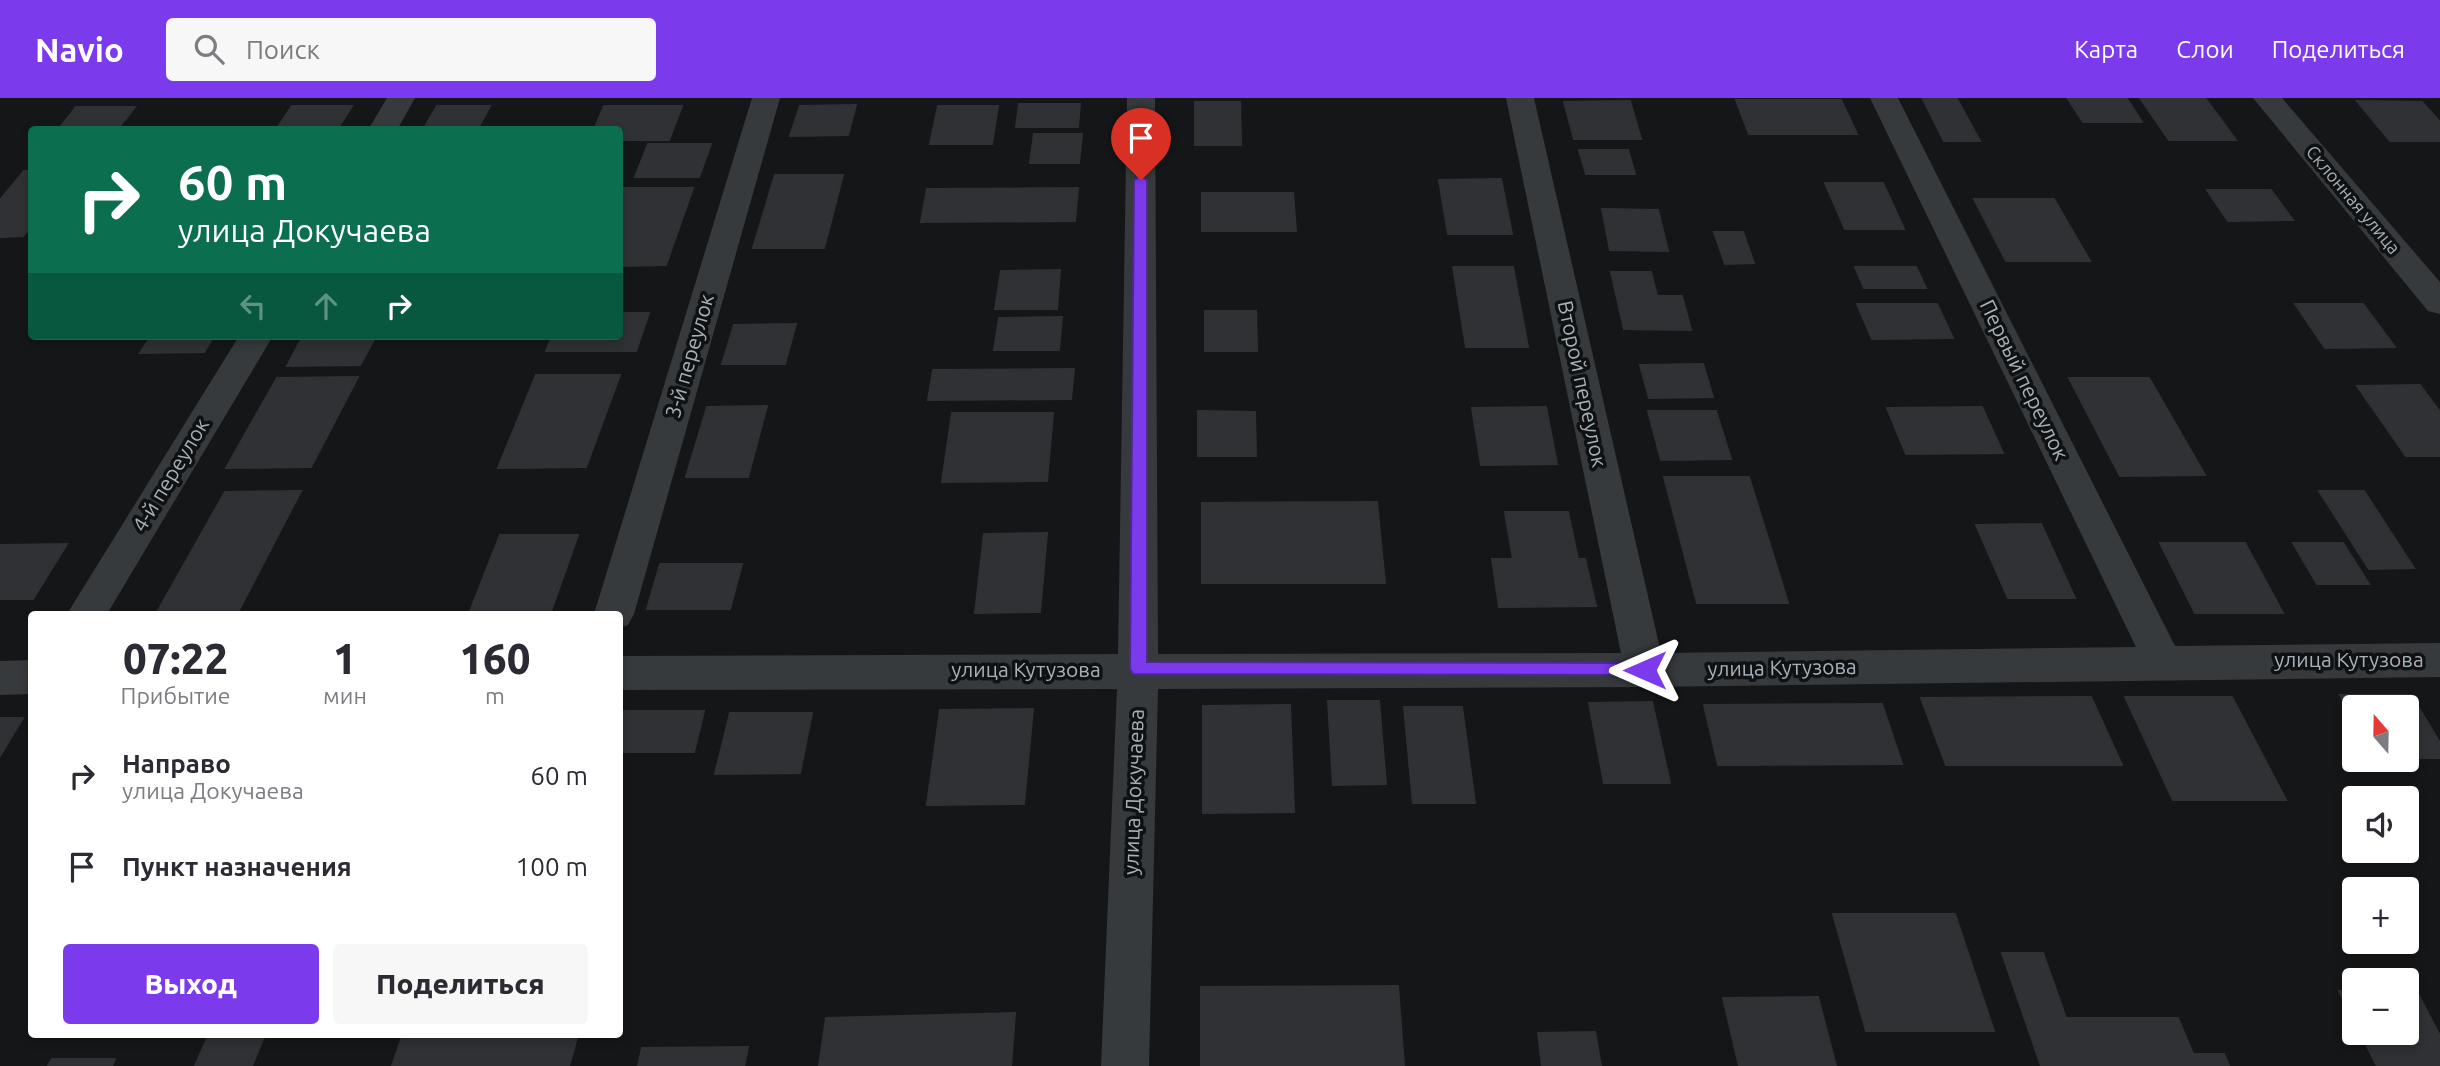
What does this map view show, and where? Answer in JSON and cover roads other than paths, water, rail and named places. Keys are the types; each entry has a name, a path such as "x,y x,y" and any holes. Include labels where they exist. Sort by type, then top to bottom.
{"street":[{"path":"384,126 401,98"},
{"name":"3-й переулок","path":"615,611 766,98"},
{"name":"улица Докучаева","path":"1125,1066 1139,669 1141,98"},
{"name":"Второй переулок","path":"1520,98 1645,670"},
{"name":"Первый переулок","path":"1884,98 2163,662"},
{"name":"Склонная улица","path":"2267,98 2440,303"},
{"name":"4-й переулок","path":"88,611 254,340"},
{"name":"улица Кутузова","path":"623,673 1139,669 1645,670 2440,660"},
{"path":"0,678 28,677"}]}
